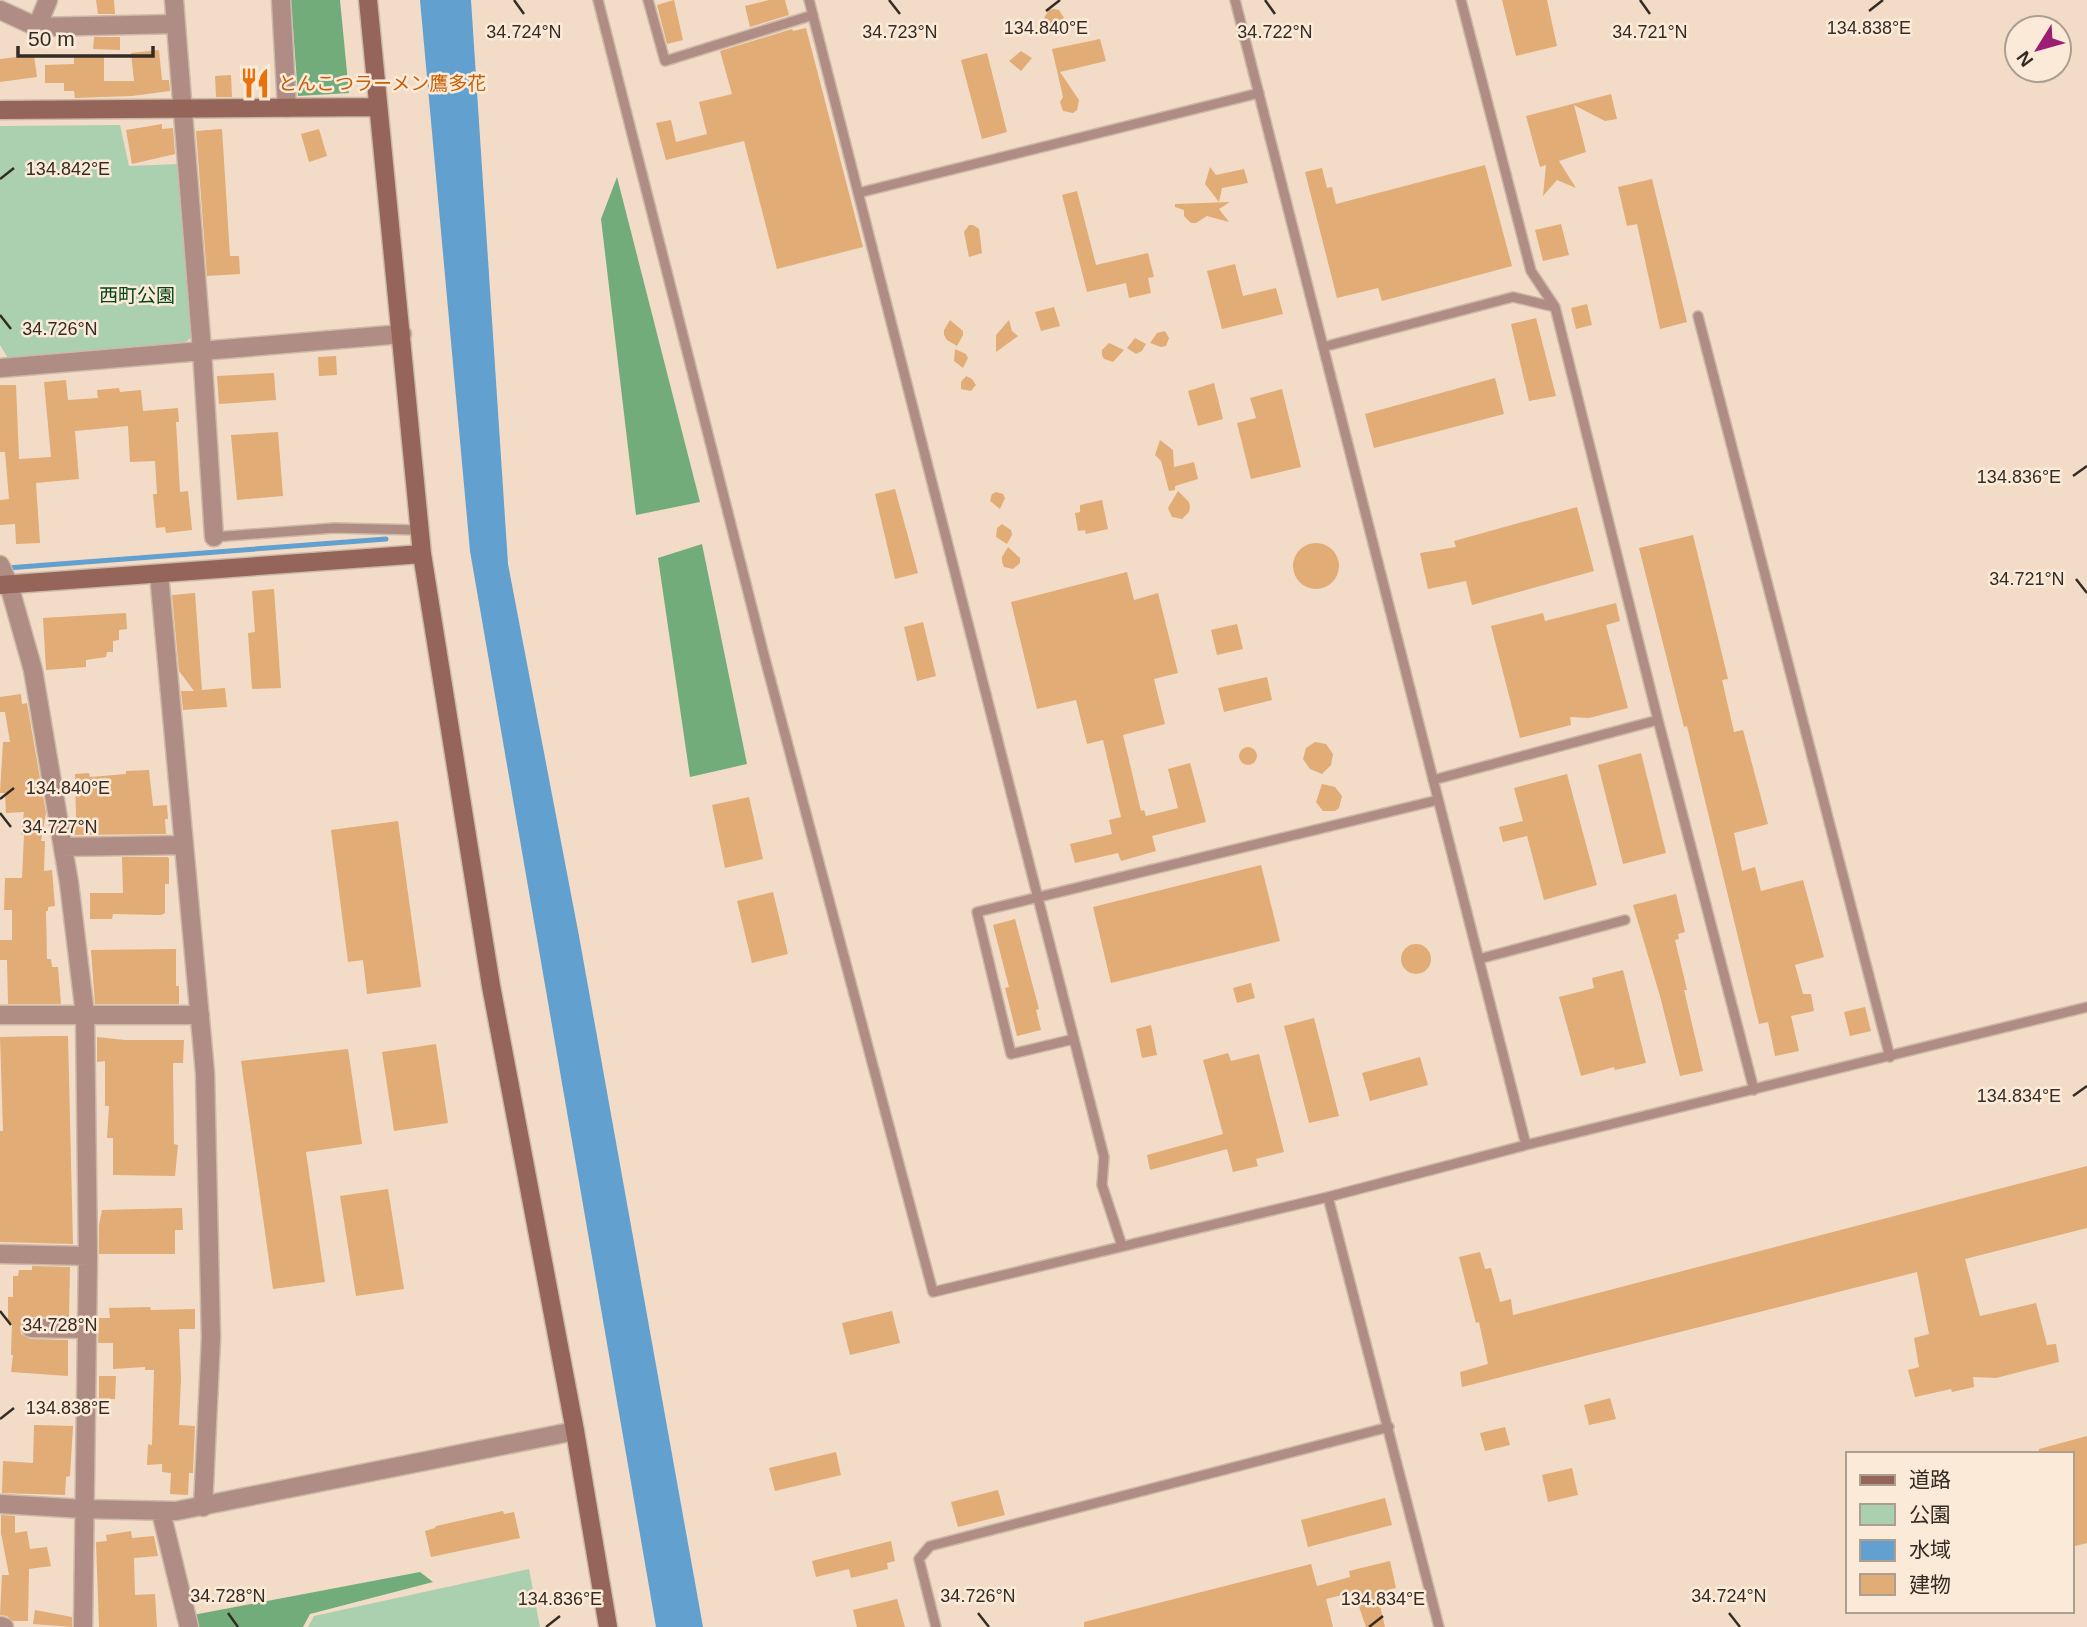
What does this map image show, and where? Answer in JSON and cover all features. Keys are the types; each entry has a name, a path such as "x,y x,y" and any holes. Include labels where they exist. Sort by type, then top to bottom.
{"street":[{"path":"37,27 48,0"},
{"path":"174,0 214,537"},
{"path":"281,0 287,108"},
{"path":"368,0 422,554 491,986 575,1431 608,1627"},
{"path":"0,10 37,27 176,24"},
{"path":"0,110 378,107"},
{"path":"0,368 402,334"},
{"path":"4,585 422,554"},
{"path":"0,565 4,585 33,670 63,847 85,1014 88,1256 83,1627"},
{"path":"159,574 205,1073 211,1338 203,1507"},
{"path":"63,847 184,845"},
{"path":"0,1015 200,1015"},
{"path":"0,1254 88,1256"},
{"path":"31,1328 87,1329"},
{"path":"0,1504 162,1512 203,1507 575,1431"},
{"path":"162,1512 189,1627"}],"lane":[{"path":"598,0 764,655 933,1292 1328,1197 1526,1145 2087,1007"},
{"path":"648,0 666,61 813,15"},
{"path":"809,0 1104,1157 1102,1185 1122,1247"},
{"path":"1235,0 1526,1145"},
{"path":"1461,0 1531,271 1555,307 1754,1090"},
{"path":"859,193 1259,93"},
{"path":"1323,348 1514,296 1555,307"},
{"path":"1698,316 1889,1057"},
{"path":"214,537 334,528 420,530"},
{"path":"1433,780 1658,720"},
{"path":"1074,1039 1011,1054 977,912 1438,800"},
{"path":"1479,959 1625,920"},
{"path":"1328,1197 1439,1627"},
{"path":"936,1627 919,1559 930,1546 1389,1427"}],"green space":[{"path":"291,0 340,0 349,93 298,96"},
{"name":"西町公園","path":"120,125 129,166 178,164 192,337 183,344 9,360 0,345 0,126"},
{"path":"617,177 700,502 636,515 601,219"},
{"path":"702,544 747,764 690,777 658,558"},
{"path":"529,1569 540,1627 308,1627 314,1616"},
{"path":"420,1572 433,1582 310,1614 303,1627 195,1627 193,1615"}],"water":[{"path":"420,0 471,0 508,564 579,936 703,1627 656,1627 470,551"}],"building":[{"path":"96,0 114,0 115,14 98,14"},
{"path":"674,0 683,40 667,44 657,5"},
{"path":"769,0 785,0 789,15 750,27 745,6"},
{"path":"1502,0 1547,0 1557,46 1516,56"},
{"path":"1049,10 1059,10 1064,18 1055,33 1044,18"},
{"path":"806,28 863,247 777,269 744,141 666,160 656,123 671,120 676,142 707,134 699,102 732,94 720,51 792,29"},
{"path":"94,37 120,37 120,50 93,49"},
{"path":"1100,39 1106,61 1060,72 1079,100 1077,110 1073,113 1063,111 1060,102 1063,97 1052,49"},
{"path":"159,50 162,80 169,80 170,91 132,96 75,98 74,91 64,91 64,83 45,83 45,65 74,64 74,57 104,57 104,81 134,81 131,53"},
{"path":"1021,51 1032,58 1021,71 1009,61"},
{"path":"987,53 1007,132 982,139 961,60"},
{"path":"34,55 37,77 0,82 0,59"},
{"path":"231,75 232,97 216,97 215,76"},
{"path":"1611,94 1617,119 1605,121 1574,105 1586,152 1559,161 1576,188 1557,180 1543,196 1546,165 1540,167 1526,116"},
{"path":"162,124 162,129 173,128 175,154 132,164 126,130"},
{"path":"222,129 230,256 239,256 240,274 207,276 196,131"},
{"path":"319,129 327,156 309,162 301,134"},
{"path":"1485,165 1512,266 1382,301 1378,288 1337,298 1305,172 1322,168 1327,188 1332,187 1336,204"},
{"path":"1210,167 1216,175 1244,169 1248,183 1222,188 1219,202 1205,184"},
{"path":"1652,179 1687,322 1660,329 1637,224 1627,226 1618,187"},
{"path":"1077,191 1096,265 1148,253 1154,277 1148,278 1151,293 1129,298 1126,283 1087,292 1062,195"},
{"path":"1230,202 1219,209 1229,222 1207,216 1191,223 1184,216 1184,210 1175,207 1175,204"},
{"path":"1561,224 1569,255 1543,261 1535,230"},
{"path":"969,225 979,229 982,253 969,257 964,232"},
{"path":"1235,264 1243,296 1276,288 1283,314 1222,329 1207,271"},
{"path":"1587,304 1592,325 1576,329 1571,308"},
{"path":"1054,307 1060,326 1041,331 1035,312"},
{"path":"1536,318 1556,396 1529,401 1511,324"},
{"path":"950,320 963,331 957,346 944,335"},
{"path":"1009,320 1012,331 1018,336 996,352 996,335"},
{"path":"1165,331 1169,338 1166,346 1150,343 1157,333"},
{"path":"1135,338 1146,344 1142,351 1136,354 1127,348"},
{"path":"1109,343 1124,350 1113,362 1104,359 1102,355 1102,350"},
{"path":"955,349 966,354 968,358 963,368 954,361"},
{"path":"336,356 337,375 319,376 318,357"},
{"path":"274,373 276,400 219,404 217,376"},
{"path":"966,376 976,385 971,391 961,389 961,382"},
{"path":"1495,378 1504,414 1374,448 1365,414"},
{"path":"66,380 68,400 98,398 97,390 119,388 120,392 141,390 143,411 178,408 179,422 176,422 180,492 188,491 192,530 166,533 165,527 156,528 153,494 157,494 155,461 130,462 128,426 75,431 79,479 36,483 40,543 16,544 15,524 0,525 0,500 9,499 5,452 0,452 0,385 16,385 19,459 51,457 44,382"},
{"path":"1214,383 1223,419 1198,426 1188,391"},
{"path":"1282,389 1301,467 1251,479 1237,423 1256,418 1250,398"},
{"path":"278,432 283,496 237,500 231,435"},
{"path":"1160,440 1173,450 1174,467 1194,462 1198,479 1175,486 1175,490 1169,491 1161,461 1155,455"},
{"path":"895,489 918,573 895,579 875,494"},
{"path":"1178,491 1189,502 1190,507 1182,519 1172,517 1168,508"},
{"path":"992,494 1003,494 1005,498 1000,509 990,501"},
{"path":"1102,500 1108,529 1086,534 1085,530 1078,531 1075,513 1080,512 1080,505"},
{"path":"1577,507 1594,571 1472,605 1466,581 1428,589 1420,553 1456,547 1454,541"},
{"path":"1002,524 1011,530 1012,535 1007,544 996,537 997,528"},
{"path":"1693,535 1728,679 1722,680 1734,732 1743,730 1768,824 1734,833 1742,871 1755,867 1761,891 1803,880 1824,957 1795,965 1803,994 1811,994 1814,1011 1791,1016 1799,1051 1775,1056 1768,1022 1759,1024 1687,726 1684,727 1639,548"},
{"path":"1316,543 1332,550 1339,566 1332,582 1316,589 1300,582 1293,566 1300,550"},
{"path":"1008,547 1020,558 1020,563 1013,569 1004,567 1002,562"},
{"path":"1127,572 1134,600 1158,593 1178,673 1154,679 1165,724 1123,735 1141,811 1144,810 1146,816 1178,808 1168,769 1190,763 1206,822 1152,836 1156,851 1121,861 1118,853 1075,863 1070,844 1112,834 1109,820 1121,817 1103,740 1087,744 1076,700 1037,709 1011,602"},
{"path":"274,589 281,688 252,689 248,633 255,632 252,591"},
{"path":"195,593 202,690 225,688 227,707 183,710 181,691 194,691 179,671 172,595"},
{"path":"1616,603 1620,621 1606,625 1628,708 1589,718 1570,717 1571,725 1520,738 1491,626 1543,613 1545,621"},
{"path":"126,613 127,629 119,630 119,640 113,641 113,652 107,652 106,657 86,660 86,667 46,670 43,618"},
{"path":"923,622 936,676 917,681 904,627"},
{"path":"1237,624 1243,649 1217,655 1211,630"},
{"path":"1267,677 1272,700 1224,712 1218,688"},
{"path":"21,694 22,704 27,703 46,813 41,841 45,841 44,871 52,870 55,906 48,907 46,911 47,959 51,959 52,967 58,967 61,1004 8,1004 7,960 0,960 0,940 12,940 12,910 4,910 5,878 22,878 24,835 21,834 24,812 6,813 5,793 0,793 3,742 10,742 5,712 0,712 0,697"},
{"path":"1315,742 1326,744 1333,754 1331,765 1322,774 1310,769 1303,759 1306,748"},
{"path":"1248,747 1254,750 1257,756 1254,762 1248,765 1242,762 1239,756 1242,750"},
{"path":"1641,753 1666,853 1623,864 1598,765"},
{"path":"149,770 153,806 167,805 166,834 73,835 73,820 76,820 75,774 89,773 90,777"},
{"path":"1567,774 1597,885 1544,900 1527,836 1503,842 1499,827 1523,821 1514,788"},
{"path":"1322,784 1335,787 1342,796 1339,808 1335,811 1323,811 1316,802"},
{"path":"749,797 763,859 725,868 712,805"},
{"path":"398,821 421,987 367,994 363,960 348,962 331,830"},
{"path":"122,857 169,858 169,884 165,884 165,913 113,914 112,919 90,919 90,893 123,893"},
{"path":"1261,865 1280,941 1111,983 1093,907"},
{"path":"773,892 788,954 752,963 737,901"},
{"path":"1676,894 1685,932 1678,934 1679,939 1675,940 1703,1071 1680,1076 1633,905"},
{"path":"1015,919 1039,1009 1036,1010 1041,1030 1017,1036 1005,988 1009,987 993,925"},
{"path":"1416,944 1427,948 1431,959 1427,970 1416,974 1405,970 1401,959 1405,948"},
{"path":"176,949 179,1004 95,1004 91,950"},
{"path":"1623,970 1646,1063 1615,1070 1614,1067 1581,1076 1559,997 1594,988 1592,978"},
{"path":"1251,983 1255,998 1237,1003 1233,988"},
{"path":"1865,1007 1871,1031 1850,1036 1844,1012"},
{"path":"1314,1018 1339,1116 1309,1123 1284,1026"},
{"path":"1151,1025 1157,1055 1142,1058 1136,1029"},
{"path":"68,1036 73,1244 0,1242 0,1131 3,1131 0,1037"},
{"path":"97,1037 184,1040 183,1063 173,1063 174,1144 178,1145 175,1176 113,1175 113,1138 107,1138 109,1106 105,1106 105,1061 97,1062"},
{"path":"436,1044 448,1123 394,1131 382,1052"},
{"path":"348,1049 362,1144 306,1152 325,1282 273,1289 241,1061"},
{"path":"1228,1053 1231,1061 1259,1054 1284,1152 1256,1159 1258,1166 1233,1172 1227,1149 1150,1170 1147,1155 1223,1134 1203,1060"},
{"path":"1420,1057 1428,1085 1370,1101 1362,1073"},
{"path":"2087,1166 2087,1228 1965,1259 1980,1316 2036,1303 2047,1345 2056,1344 2059,1362 1996,1378 1973,1377 1974,1387 1915,1397 1908,1370 1919,1367 1914,1338 1929,1334 1917,1272 1462,1387 1460,1372 1488,1364 1479,1322 1476,1323 1459,1257 1480,1252 1485,1269 1491,1268 1500,1302 1511,1299 1513,1315"},
{"path":"388,1189 404,1289 356,1296 340,1196"},
{"path":"182,1208 183,1230 175,1230 175,1254 99,1254 102,1210"},
{"path":"32,1266 70,1267 69,1317 25,1318 20,1327 21,1334 30,1339 68,1340 68,1376 11,1372 12,1323 8,1323 8,1297 13,1297 13,1276 18,1276 19,1270 32,1270"},
{"path":"150,1307 151,1310 195,1309 195,1329 179,1329 179,1425 195,1426 193,1473 189,1473 188,1495 170,1494 171,1473 162,1472 162,1464 147,1465 148,1444 152,1445 154,1370 145,1370 145,1367 113,1369 113,1343 98,1343 99,1318 110,1318 109,1308"},
{"path":"892,1311 900,1343 850,1355 842,1323"},
{"path":"99,1376 116,1376 115,1399 99,1399"},
{"path":"1610,1398 1616,1419 1589,1425 1584,1405"},
{"path":"34,1425 73,1426 70,1476 66,1477 65,1495 2,1493 3,1461 33,1463"},
{"path":"1505,1427 1510,1445 1485,1451 1480,1433"},
{"path":"2087,1436 2087,1543 2073,1546 2073,1452 2039,1452 2039,1449"},
{"path":"836,1452 841,1475 775,1491 769,1468"},
{"path":"1572,1468 1578,1495 1548,1502 1542,1475"},
{"path":"998,1490 1005,1515 958,1527 951,1502"},
{"path":"1385,1498 1392,1525 1308,1547 1301,1520"},
{"path":"503,1511 504,1514 514,1512 520,1538 431,1557 425,1531 436,1526"},
{"path":"1,1515 15,1516 15,1533 27,1531 30,1549 47,1547 51,1566 29,1569 28,1621 13,1621 0,1615 2,1575 9,1575 1,1533"},
{"path":"131,1531 132,1538 154,1536 158,1556 134,1558 135,1595 155,1594 157,1627 99,1627 96,1542 107,1541 106,1535"},
{"path":"891,1541 895,1561 887,1563 888,1569 851,1578 849,1569 816,1577 812,1561"},
{"path":"1390,1561 1396,1588 1377,1593 1385,1627 1366,1627 1354,1592 1326,1599 1333,1627 1084,1627 1084,1622 1311,1564 1317,1586 1350,1577 1349,1571"},
{"path":"897,1599 905,1627 857,1627 853,1610"},
{"path":"35,1610 72,1617 72,1627 33,1624"}],"waterway":[{"path":"7,568 386,539"}],"place":[{"name":"とんこつラーメン鷹多花","path":"255,83"}]}
